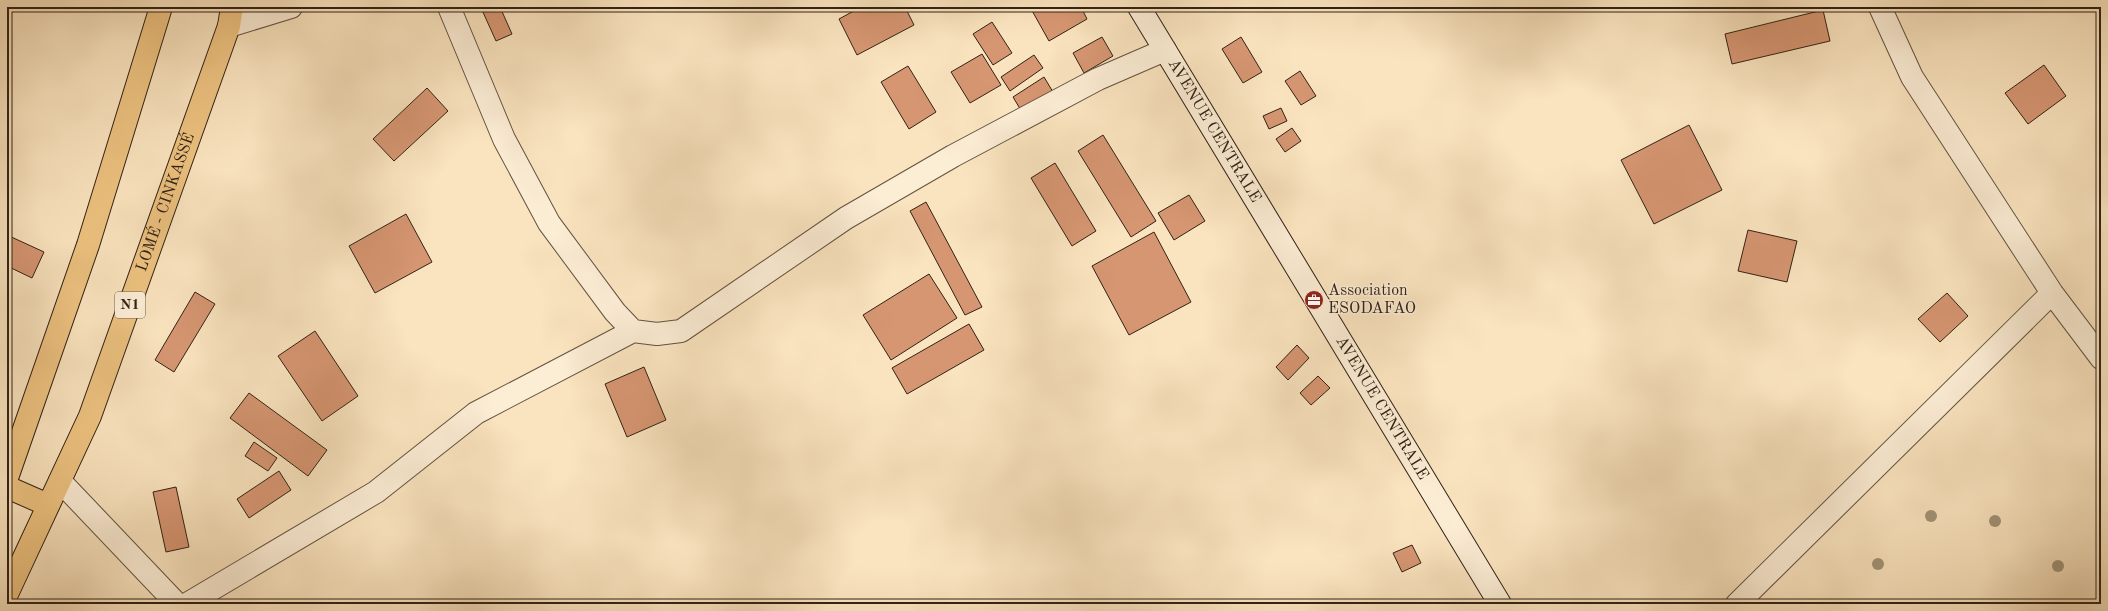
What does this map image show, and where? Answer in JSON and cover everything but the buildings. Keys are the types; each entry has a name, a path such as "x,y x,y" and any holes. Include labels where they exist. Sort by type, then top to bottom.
{"highway":[{"path":"7,478 88,245 161,7"},
{"name":"LOMÉ - CINKASSÉ","path":"7,594 90,416 230,16"},
{"path":"7,487 48,505"}],"street":[{"path":"230,16 290,7"},
{"path":"449,7 504,139 549,223 615,312 633,331"},
{"name":"AVENUE CENTRALE","path":"1139,7 1500,604"},
{"path":"1880,7 1912,77 2052,293 2101,358"},
{"path":"187,604 376,492 476,413 633,331 657,334 681,331 846,218 953,156 1098,79 1166,50"},
{"path":"1737,604 2052,293"},
{"path":"60,481 177,604"}],"place":[{"name":"Association ESODAFAO","path":"1314,300"}]}
